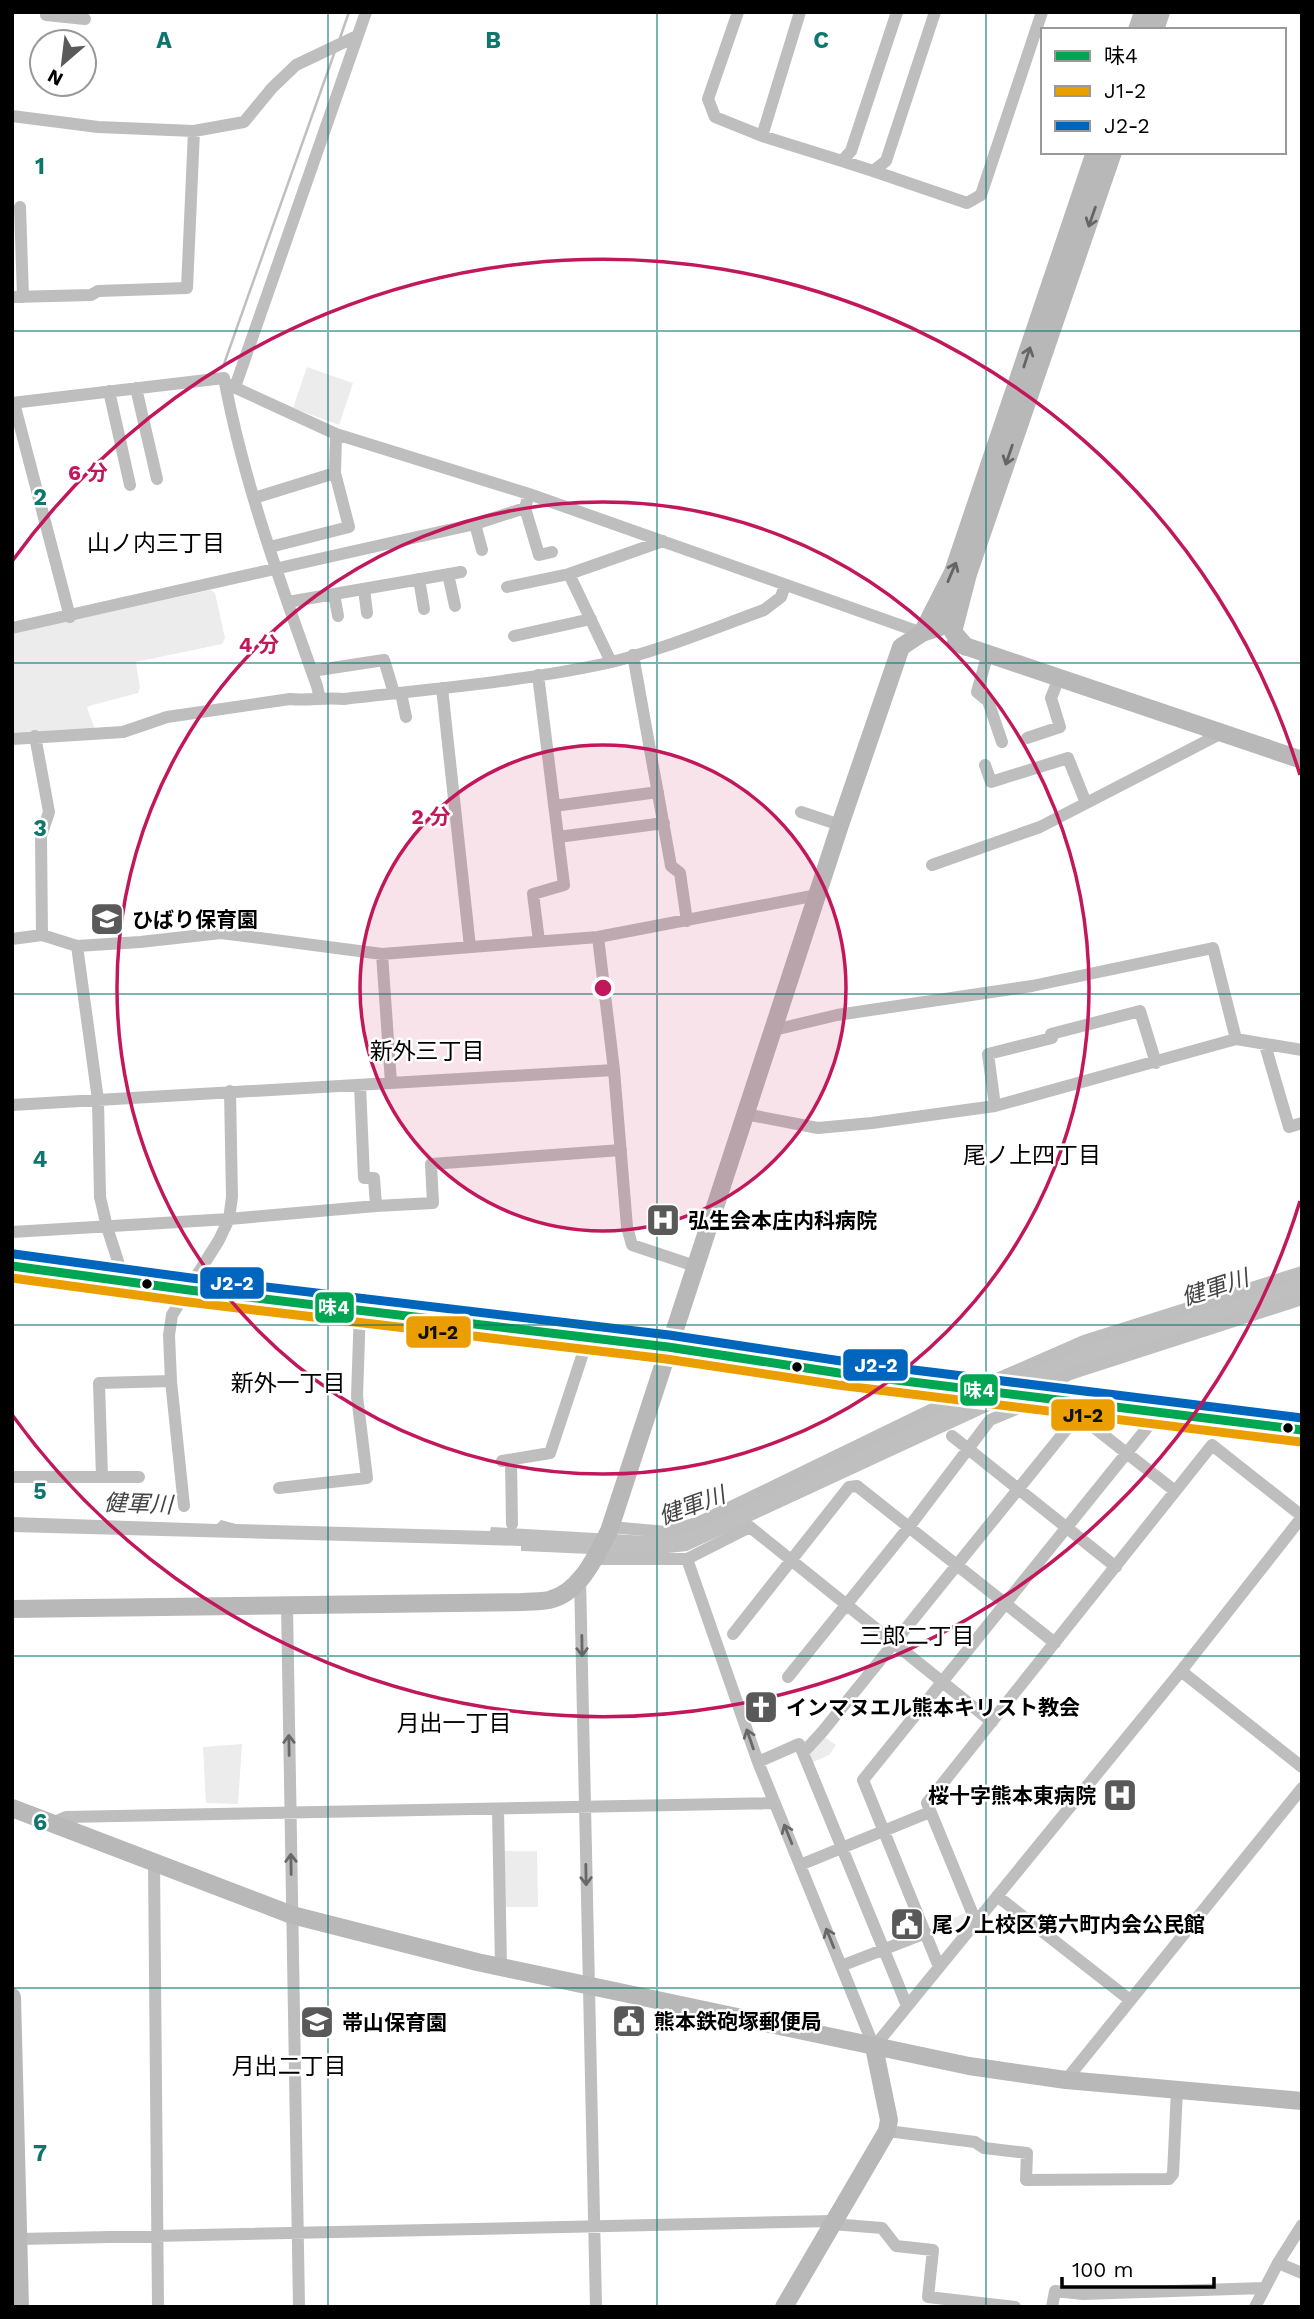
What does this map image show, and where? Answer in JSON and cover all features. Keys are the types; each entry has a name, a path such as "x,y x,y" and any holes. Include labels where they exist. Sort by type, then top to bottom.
{"street":[{"path":"320,699 237,443 230,385 366,12"},
{"path":"738,12 708,99 715,117 762,136 967,203 981,195 1042,12"},
{"path":"762,136 800,12"},
{"path":"842,161 851,151 897,12"},
{"path":"873,171 886,161 935,12"},
{"path":"46,15 67,15 85,19"},
{"path":"12,117 98,127 194,131 244,122 272,88 296,65 357,36"},
{"path":"20,207 18,297 187,288 194,131"},
{"path":"922,634 953,572 1095,154"},
{"path":"967,646 953,632 968,574 1112,154"},
{"path":"70,617 13,403 224,378 230,385 336,434 529,494 922,634 967,646 1302,760"},
{"path":"136,388 157,479"},
{"path":"109,391 130,485"},
{"path":"270,547 349,527 335,473 336,434"},
{"path":"254,498 335,473"},
{"path":"529,494 525,508 539,555 552,552"},
{"path":"12,628 475,524 525,508"},
{"path":"475,524 482,550"},
{"path":"507,587 569,573 663,541"},
{"path":"288,602 455,573 455,606"},
{"path":"569,573 611,662"},
{"path":"12,1609 549,1600 569,1591 596,1557 609,1529 901,647 940,627 968,574"},
{"path":"419,579 424,609"},
{"path":"12,739 124,732 167,717 290,699 307,701 442,688 611,662 764,610 781,597 785,585"},
{"path":"364,589 367,613"},
{"path":"334,594 338,616"},
{"path":"514,636 591,619"},
{"path":"988,653 977,692 988,701 1002,742"},
{"path":"633,655 671,866 680,873 687,921"},
{"path":"312,671 384,660 406,717"},
{"path":"538,675 564,885 533,894 539,942"},
{"path":"1027,738 1060,727 1051,698 1059,677"},
{"path":"442,688 470,947"},
{"path":"932,865 1040,827 1222,733"},
{"path":"35,736 50,812 41,836 42,935"},
{"path":"985,765 991,782 1068,758 1086,803"},
{"path":"554,806 658,793"},
{"path":"801,812 840,825"},
{"path":"558,837 664,823"},
{"path":"12,939 42,935 77,946 221,933 382,954 598,937 817,895"},
{"path":"598,937 614,1070 627,1227 632,1245 695,1266"},
{"path":"77,946 98,1100 100,1197 124,1280"},
{"path":"774,1030 837,1015 1032,986 1213,948 1236,1039"},
{"path":"382,954 391,1083"},
{"path":"995,1106 988,1054 1140,1011 1156,1063"},
{"path":"745,1114 818,1128 872,1123 995,1106 1236,1039 1302,1050"},
{"path":"1265,1045 1289,1127 1302,1123"},
{"path":"12,1105 614,1070"},
{"path":"360,1084 364,1178 374,1178 376,1206"},
{"path":"184,1506 169,1335 172,1315 229,1219 232,1197 230,1091"},
{"path":"12,1232 433,1203 431,1164 621,1150"},
{"path":"12,1266 189,1290 668,1347 839,1373 1028,1395 1082,1409 1127,1454 1175,1491"},
{"path":"609,1529 667,1532 699,1522 974,1389 1084,1341 1302,1272"},
{"path":"1028,1395 1070,1374 1302,1299"},
{"path":"279,1488 367,1478 357,1396 360,1309"},
{"path":"512,1524 507,1460 551,1453 588,1338"},
{"path":"102,1476 99,1383 171,1381"},
{"path":"788,1677 909,1527 990,1420 1021,1407 1158,1413 1302,1430"},
{"path":"803,1753 895,1643 1082,1409"},
{"path":"939,1967 863,1780 1158,1413"},
{"path":"952,1436 1116,1567"},
{"path":"874,2047 1181,1671 1302,1517 1212,1445 927,1803 976,1922"},
{"path":"12,1476 139,1477"},
{"path":"733,1634 849,1487 857,1486 1055,1643"},
{"path":"596,1557 687,1559 750,1527 992,1722"},
{"path":"687,1559 758,1762 874,2047 889,2120 887,2131 784,2307"},
{"path":"580,1578 596,2307"},
{"path":"287,1605 299,2307"},
{"path":"1181,1671 1302,1767"},
{"path":"758,1762 799,1744 907,2006"},
{"path":"1066,2080 1302,1788"},
{"path":"52,1823 66,1817 775,1803"},
{"path":"12,1808 292,1915 501,1967 969,2066 1066,2080 1302,2101"},
{"path":"498,1809 501,1967"},
{"path":"800,1865 930,1812"},
{"path":"154,1863 158,2307"},
{"path":"997,1896 1130,2000"},
{"path":"841,1966 926,1933"},
{"path":"12,1997 20,2307"},
{"path":"887,2131 975,2142 984,2148 1027,2153 1026,2180 1168,2179 1173,2174 1177,2090"},
{"path":"19,2239 833,2222 882,2228 895,2246 933,2250 928,2297 1015,2307"},
{"path":"1255,2307 1263,2288 1302,2225"},
{"path":"1278,2263 1302,2273"},
{"path":"1052,2307 1055,2291 1083,2294 1263,2288"}],"shaded area":[{"path":"307,367 353,383 339,425 293,408"},
{"path":"211,590 215,593 225,638 222,644 136,662 140,688 138,693 89,706 87,708 95,729 12,735 12,633"},
{"path":"1302,1275 1302,1295 1053,1378 998,1407 687,1551 604,1554 521,1551 521,1546 12,1532 12,1517 217,1524 221,1520 236,1524 490,1531 491,1527 665,1537 1048,1359"},
{"path":"823,1736 836,1745 829,1755 811,1763 809,1756"},
{"path":"242,1744 238,1804 206,1803 203,1747"},
{"path":"503,1851 537,1851 538,1907 503,1907"},
{"path":"967,1912 970,1921 958,1939 949,1920"}],"waterway":[{"path":"340,38 349,12"},
{"path":"224,364 335,51"}],"transit line":[{"name":"J2-2","path":"14,1254 669,1335 841,1361 1302,1418"},
{"name":"味4","path":"12,1266 189,1290 668,1347 839,1373 1302,1430"},
{"name":"J1-2","path":"12,1278 188,1302 666,1359 838,1385 1301,1442"}],"place":[{"name":"ひばり保育園","path":"107,919"},
{"name":"弘生会本庄内科病院","path":"663,1220"},
{"name":"インマヌエル熊本キリスト教会","path":"761,1707"},
{"name":"桜十字熊本東病院","path":"1120,1795"},
{"name":"尾ノ上校区第六町内会公民館","path":"907,1924"},
{"name":"熊本鉄砲塚郵便局","path":"629,2021"},
{"name":"帯山保育園","path":"317,2022"}],"district":[{"name":"山ノ内三丁目","path":"156,543"},
{"name":"新外三丁目","path":"427,1051"},
{"name":"尾ノ上四丁目","path":"1032,1155"},
{"name":"新外一丁目","path":"288,1383"},
{"name":"三郎二丁目","path":"917,1636"},
{"name":"月出一丁目","path":"454,1723"},
{"name":"月出二丁目","path":"289,2066"}],"water label":[{"name":"健軍川","path":"1215,1288"},
{"name":"健軍川","path":"138,1504"},
{"name":"健軍川","path":"692,1506"}]}
